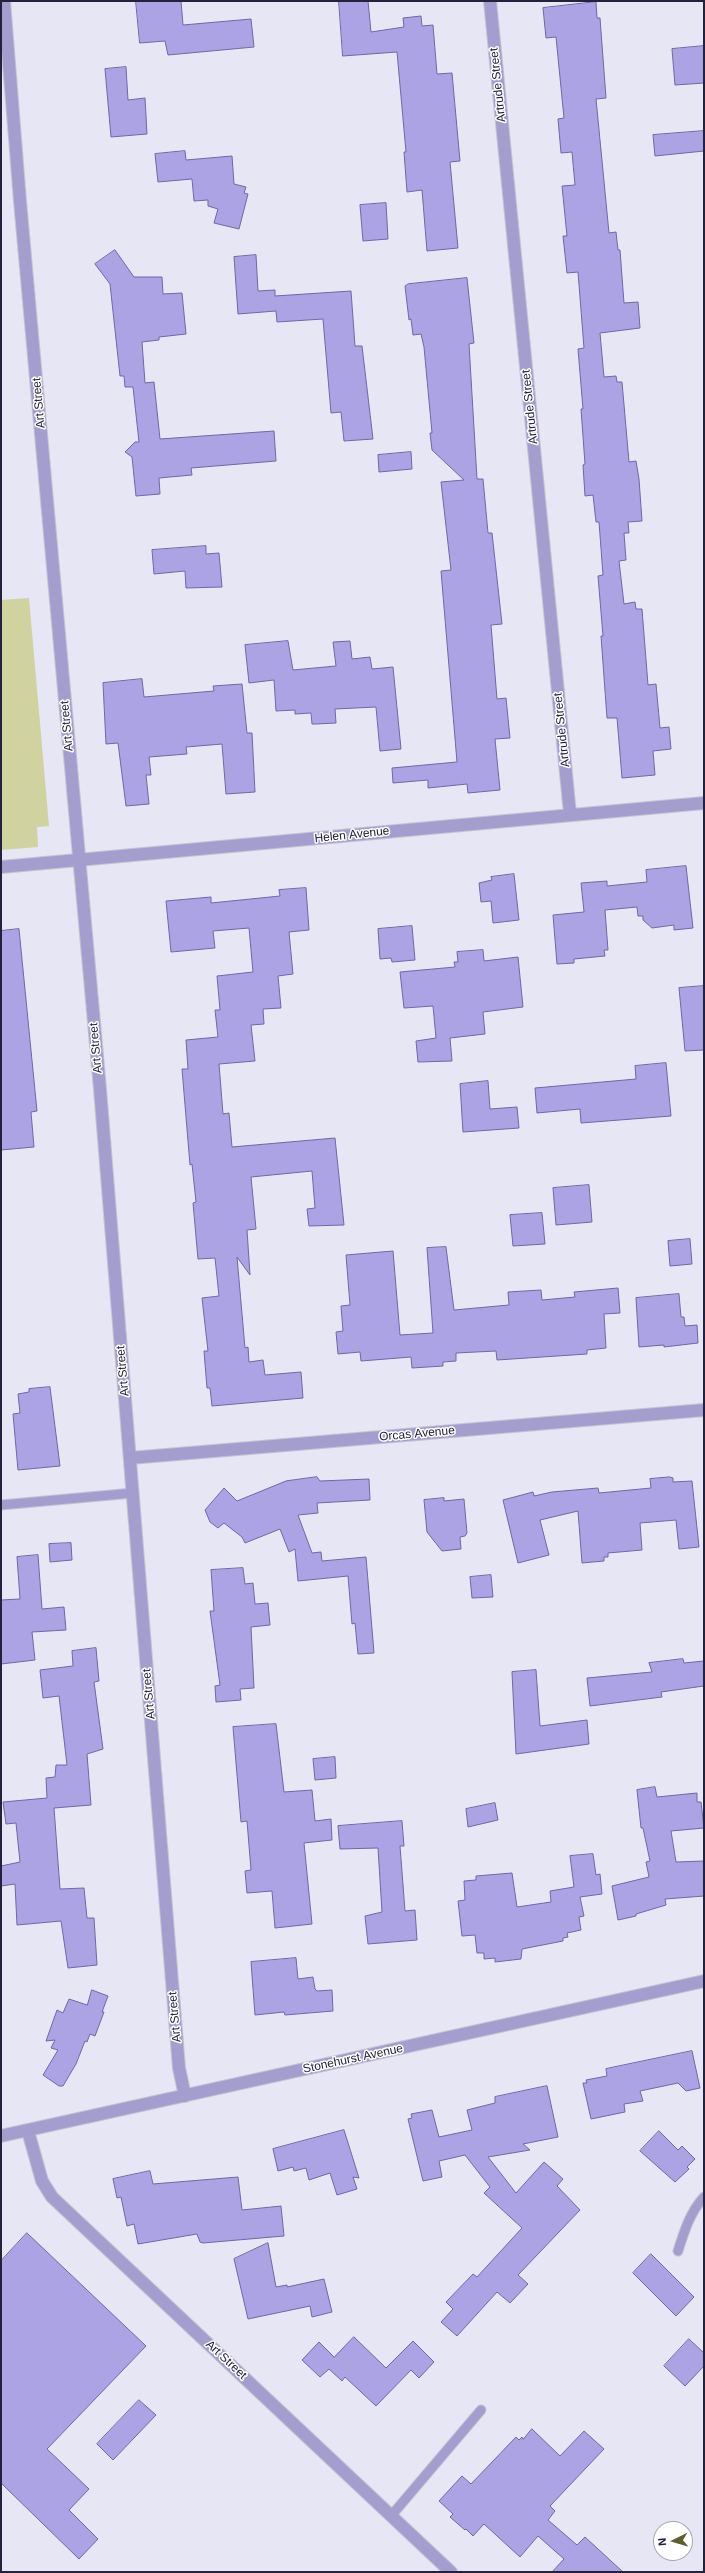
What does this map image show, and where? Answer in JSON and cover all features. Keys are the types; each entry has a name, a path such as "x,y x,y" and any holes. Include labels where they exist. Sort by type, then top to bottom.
{"street":[{"name":"Art Street","path":"4,1 100,1089 178,2061 185,2096"},
{"name":"Artrude Street","path":"490,1 570,814"},
{"name":"Helen Avenue","path":"1,867 704,803"},
{"name":"Orcas Avenue","path":"130,1458 704,1410"},
{"name":"Stonehurst Avenue","path":"1,2136 704,1981"},
{"name":"Art Street","path":"28,2131 42,2181 52,2197 451,2572"}],"lane":[{"path":"1,1505 133,1493"},
{"path":"678,2251 685,2228 697,2204 704,2197"},
{"path":"392,2516 481,2410"}],"green space":[{"path":"29,598 49,826 37,827 38,847 1,850 1,600"}],"building":[{"path":"136,1 181,1 183,25 251,19 254,47 168,55 165,41 140,43"},
{"path":"339,1 368,1 371,32 404,27 403,18 421,16 422,26 433,25 437,74 452,73 460,161 450,162 458,248 427,251 422,190 407,192 404,152 406,152 397,52 343,56"},
{"path":"596,2 597,18 600,18 606,98 596,99 609,233 616,232 618,250 620,250 624,303 638,302 640,328 600,333 604,377 616,376 617,382 622,382 629,462 636,461 639,479 642,521 628,522 629,533 624,533 626,560 619,561 624,604 635,602 636,609 642,609 648,685 656,684 660,728 669,727 671,749 653,751 655,775 622,778 617,718 607,718 598,576 603,575 599,522 596,522 593,495 585,496 583,465 585,464 581,409 583,409 578,349 584,348 578,272 567,273 563,236 567,236 562,186 575,185 572,152 561,153 558,119 564,118 556,37 546,38 543,8"},
{"path":"704,46 704,83 675,85 672,49"},
{"path":"126,67 128,100 145,98 147,134 111,137 105,69"},
{"path":"704,131 704,151 655,156 653,135"},
{"path":"185,151 186,160 232,156 234,184 246,187 244,193 248,194 239,229 214,223 218,209 208,206 208,200 194,201 192,179 158,182 155,154"},
{"path":"386,203 388,239 363,241 360,205"},
{"path":"115,250 134,277 162,277 163,294 182,293 186,334 159,337 159,340 142,342 145,383 154,382 160,439 274,431 276,461 191,468 192,475 159,478 160,494 136,496 132,457 125,452 135,442 139,442 133,387 125,387 124,376 120,376 110,284 95,264"},
{"path":"256,255 258,291 275,290 275,296 351,291 355,346 362,346 373,439 344,441 341,412 331,413 323,319 277,322 276,311 238,314 234,257"},
{"path":"467,278 474,343 469,344 477,479 483,479 488,533 492,533 502,624 491,625 497,699 506,698 510,738 495,739 500,790 468,793 467,784 428,788 428,780 393,783 392,768 457,762 441,571 451,570 441,482 464,480 432,450 430,433 432,433 424,347 421,334 413,335 411,319 409,320 405,286 408,284"},
{"path":"411,452 412,469 379,472 378,455"},
{"path":"206,546 206,554 219,553 222,587 186,588 185,571 154,574 152,550"},
{"path":"288,641 293,670 336,666 333,642 350,641 352,659 370,657 372,669 393,667 401,749 380,751 376,707 335,709 336,723 316,724 312,724 311,713 295,714 295,710 276,711 274,680 249,683 245,645"},
{"path":"142,679 144,697 214,691 213,686 242,684 247,733 252,733 255,792 226,794 222,744 186,747 187,754 149,757 151,775 146,775 149,804 126,806 118,743 106,744 103,683"},
{"path":"686,866 693,928 674,930 674,925 652,928 643,920 643,916 638,916 637,907 605,910 608,950 604,950 605,956 574,959 574,963 557,964 553,915 584,912 581,883 607,881 607,886 647,882 646,870"},
{"path":"514,874 519,920 493,923 491,901 481,902 479,883 492,880 491,877"},
{"path":"306,888 309,930 289,932 293,974 278,976 281,1008 263,1009 264,1024 251,1025 255,1061 219,1064 223,1114 229,1113 232,1147 335,1138 344,1225 309,1226 307,1209 315,1208 312,1171 251,1177 256,1229 247,1230 250,1275 237,1257 245,1348 248,1347 249,1362 263,1360 265,1375 301,1372 303,1398 212,1406 210,1388 207,1388 204,1351 208,1351 202,1298 219,1296 215,1258 198,1259 193,1203 196,1202 192,1164 190,1165 182,1069 188,1069 186,1040 218,1037 215,1010 220,1010 217,976 253,972 249,928 213,931 215,948 171,952 166,901 211,897 211,903 280,896 279,890"},
{"path":"412,926 415,960 392,962 391,958 380,959 378,929"},
{"path":"19,929 37,1111 31,1112 34,1147 1,1150 1,931"},
{"path":"483,950 484,961 518,957 523,1007 483,1012 485,1034 450,1038 452,1061 418,1062 416,1041 436,1038 433,1006 404,1008 400,972 455,967 454,962 458,962 457,952"},
{"path":"704,986 704,1050 685,1051 679,988"},
{"path":"666,1063 671,1116 581,1123 580,1109 537,1113 535,1088 636,1079 635,1066"},
{"path":"488,1081 490,1109 517,1107 519,1128 463,1132 460,1084"},
{"path":"589,1185 592,1222 556,1225 553,1188"},
{"path":"542,1213 545,1244 513,1246 510,1215"},
{"path":"690,1239 692,1264 670,1266 668,1241"},
{"path":"446,1247 454,1310 509,1305 508,1292 541,1290 542,1300 575,1297 574,1292 618,1288 620,1313 604,1314 606,1348 587,1350 587,1354 497,1360 496,1351 456,1353 456,1361 443,1362 443,1366 412,1368 411,1357 361,1361 360,1352 338,1354 336,1332 343,1331 341,1306 350,1305 346,1255 393,1251 400,1335 433,1333 427,1248"},
{"path":"679,1294 681,1317 684,1317 685,1326 697,1325 698,1343 664,1347 664,1345 639,1347 636,1298"},
{"path":"50,1387 60,1466 18,1470 13,1414 20,1413 18,1394 29,1392 29,1389"},
{"path":"317,1477 320,1481 369,1479 370,1500 317,1503 318,1513 298,1515 312,1553 321,1552 322,1561 366,1557 374,1653 358,1654 355,1623 352,1624 348,1576 298,1581 295,1549 289,1552 280,1529 245,1543 242,1537 224,1523 218,1528 210,1522 205,1510 224,1488 237,1501 286,1481"},
{"path":"673,1478 673,1482 692,1481 699,1547 679,1549 676,1520 640,1523 642,1550 608,1553 608,1557 604,1557 604,1561 582,1563 578,1511 540,1520 549,1555 518,1563 503,1500 533,1492 534,1496 552,1492 598,1488 599,1493 651,1488 650,1479"},
{"path":"444,1498 444,1501 464,1499 467,1533 465,1536 460,1537 461,1549 442,1551 427,1532 424,1500"},
{"path":"71,1543 72,1560 50,1562 49,1544"},
{"path":"38,1555 42,1609 64,1607 66,1630 32,1632 35,1660 1,1664 1,1600 20,1599 17,1557"},
{"path":"243,1568 245,1584 253,1583 255,1604 268,1603 270,1625 251,1627 254,1688 240,1689 241,1700 216,1702 215,1686 220,1685 210,1611 214,1611 211,1570"},
{"path":"491,1575 493,1597 472,1598 470,1577"},
{"path":"96,1648 99,1681 94,1682 103,1749 87,1754 91,1805 54,1808 60,1889 84,1888 87,1918 94,1918 97,1965 68,1968 61,1921 17,1925 15,1884 1,1886 1,1866 20,1862 16,1823 6,1824 3,1802 47,1798 46,1778 55,1777 56,1765 67,1765 59,1696 43,1698 40,1670 73,1666 72,1651"},
{"path":"683,1659 684,1663 704,1661 704,1686 661,1692 662,1697 590,1706 587,1678 652,1672 649,1663"},
{"path":"536,1670 540,1726 587,1720 589,1744 516,1754 512,1672"},
{"path":"276,1724 284,1792 312,1790 315,1821 331,1819 332,1840 304,1843 312,1924 275,1928 272,1891 247,1893 245,1871 251,1870 247,1821 241,1822 233,1727"},
{"path":"335,1757 336,1778 315,1780 313,1759"},
{"path":"655,1787 657,1797 697,1793 697,1802 701,1802 704,1828 671,1831 676,1862 704,1861 704,1896 665,1899 666,1905 636,1914 636,1916 618,1920 612,1886 649,1877 646,1862 650,1861 643,1828 641,1828 637,1790"},
{"path":"495,1803 498,1820 468,1827 466,1809"},
{"path":"402,1821 404,1846 400,1846 405,1911 415,1910 417,1940 368,1944 365,1916 382,1912 378,1848 340,1849 338,1826"},
{"path":"593,1854 596,1875 600,1874 602,1894 580,1897 584,1916 579,1917 581,1930 567,1933 568,1937 563,1938 563,1941 522,1949 521,1959 495,1962 495,1958 484,1959 484,1953 477,1953 475,1935 462,1936 458,1901 465,1900 464,1881 476,1880 476,1876 512,1873 517,1907 551,1902 550,1891 574,1887 570,1856"},
{"path":"296,1958 298,1979 313,1977 315,1989 317,1991 332,1990 333,2011 285,2015 284,2012 255,2015 251,1962"},
{"path":"92,1990 108,1996 102,2012 104,2012 95,2036 90,2034 87,2042 85,2041 76,2064 63,2086 59,2086 43,2075 58,2050 51,2048 55,2040 46,2041 57,2010 63,2013 69,1999 87,2005"},
{"path":"692,2051 700,2088 686,2091 678,2083 640,2091 643,2101 624,2104 625,2112 591,2119 583,2083 587,2083 586,2080 607,2076 606,2069"},
{"path":"547,2086 558,2137 523,2144 530,2150 488,2157 516,2193 544,2162 563,2179 557,2186 580,2210 518,2275 528,2284 510,2303 497,2292 457,2336 441,2322 453,2309 446,2302 473,2274 477,2277 522,2228 484,2193 490,2187 465,2155 439,2161 442,2177 423,2181 408,2119 412,2118 411,2114 432,2110 439,2137 472,2130 467,2110 495,2103 495,2097"},
{"path":"344,2130 359,2178 353,2177 357,2189 337,2195 330,2173 309,2180 306,2168 294,2171 293,2167 278,2171 273,2149"},
{"path":"659,2131 678,2150 682,2146 695,2159 687,2167 689,2169 675,2182 640,2151"},
{"path":"150,2171 153,2184 238,2177 242,2210 281,2206 284,2236 203,2243 200,2242 197,2234 138,2244 134,2224 127,2226 121,2197 117,2198 113,2179"},
{"path":"27,2233 146,2346 47,2449 89,2489 69,2510 98,2539 79,2559 1,2483 1,2261"},
{"path":"268,2243 276,2287 287,2285 287,2287 324,2279 332,2312 312,2317 310,2306 248,2319 234,2259"},
{"path":"651,2254 694,2297 676,2316 633,2273"},
{"path":"354,2337 386,2368 413,2341 434,2362 419,2378 411,2370 376,2406 345,2377 342,2381 329,2369 320,2377 302,2360 319,2342 334,2357"},
{"path":"689,2339 704,2353 704,2366 685,2386 664,2366"},
{"path":"139,2400 156,2415 113,2460 97,2444"},
{"path":"532,2429 560,2456 584,2431 604,2449 550,2506 555,2511 548,2520 577,2545 585,2537 623,2572 552,2572 564,2559 538,2536 520,2557 484,2524 473,2536 450,2517 453,2514 439,2501 462,2476 471,2484 516,2437 519,2440 522,2437 523,2439"}]}
